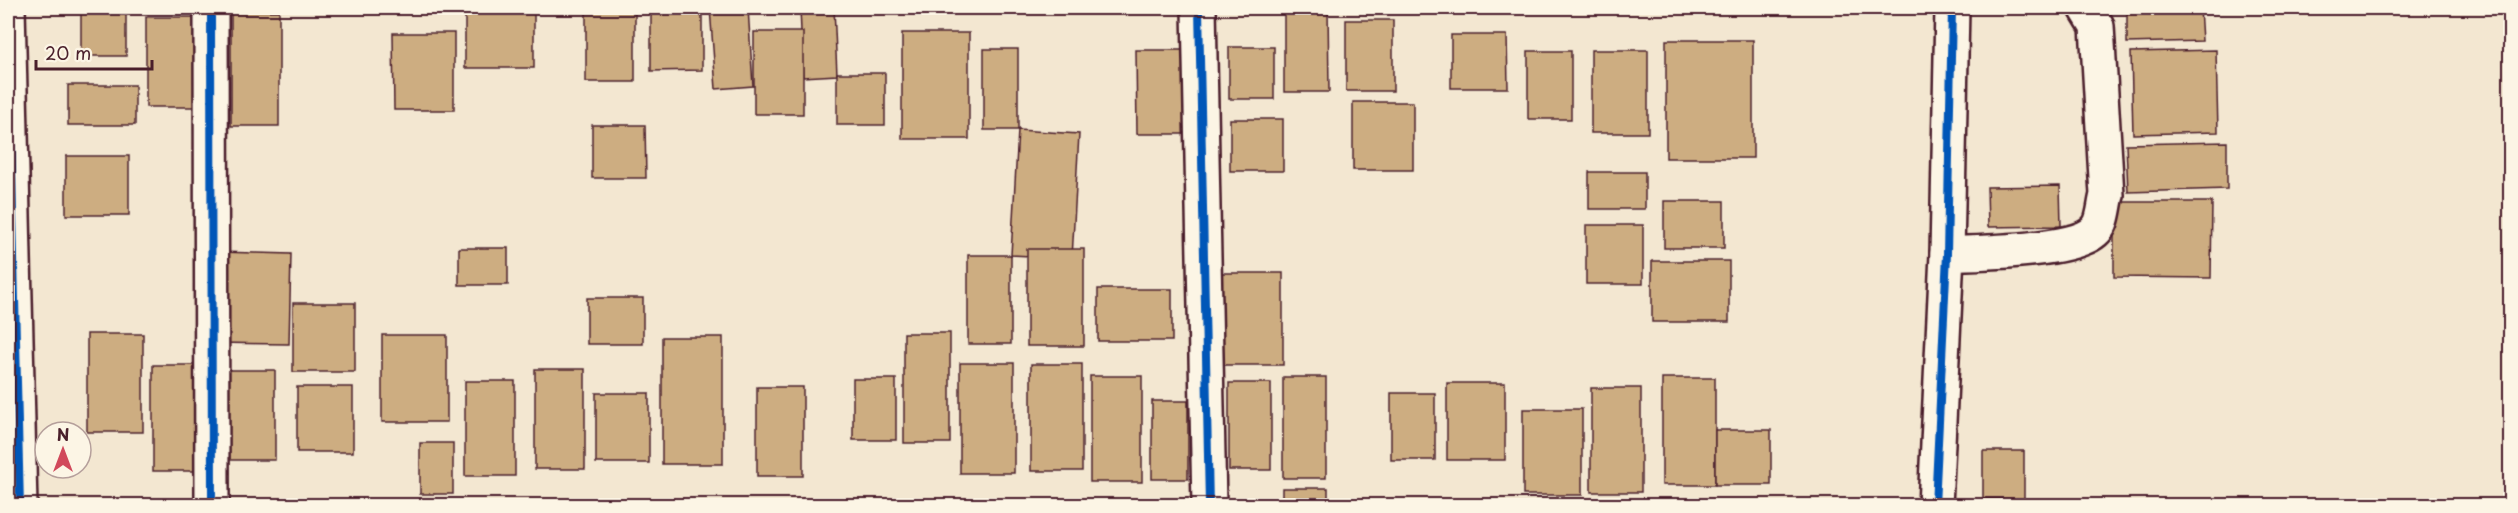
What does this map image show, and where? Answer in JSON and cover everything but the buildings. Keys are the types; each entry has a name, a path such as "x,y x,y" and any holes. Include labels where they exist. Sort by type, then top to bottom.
{"street":[{"path":"8,8 20,506"},
{"path":"211,8 212,506"},
{"path":"1199,8 1209,506"},
{"path":"1935,506 1947,254 1952,8"},
{"path":"1947,254 2043,249 2085,238 2096,231 2102,220 2107,195 2097,26 2086,8"}],"cycle path":[{"path":"8,8 20,506"},
{"path":"211,8 212,506"},
{"path":"1199,8 1209,506"},
{"path":"1935,506 1947,254 1952,8"}]}
